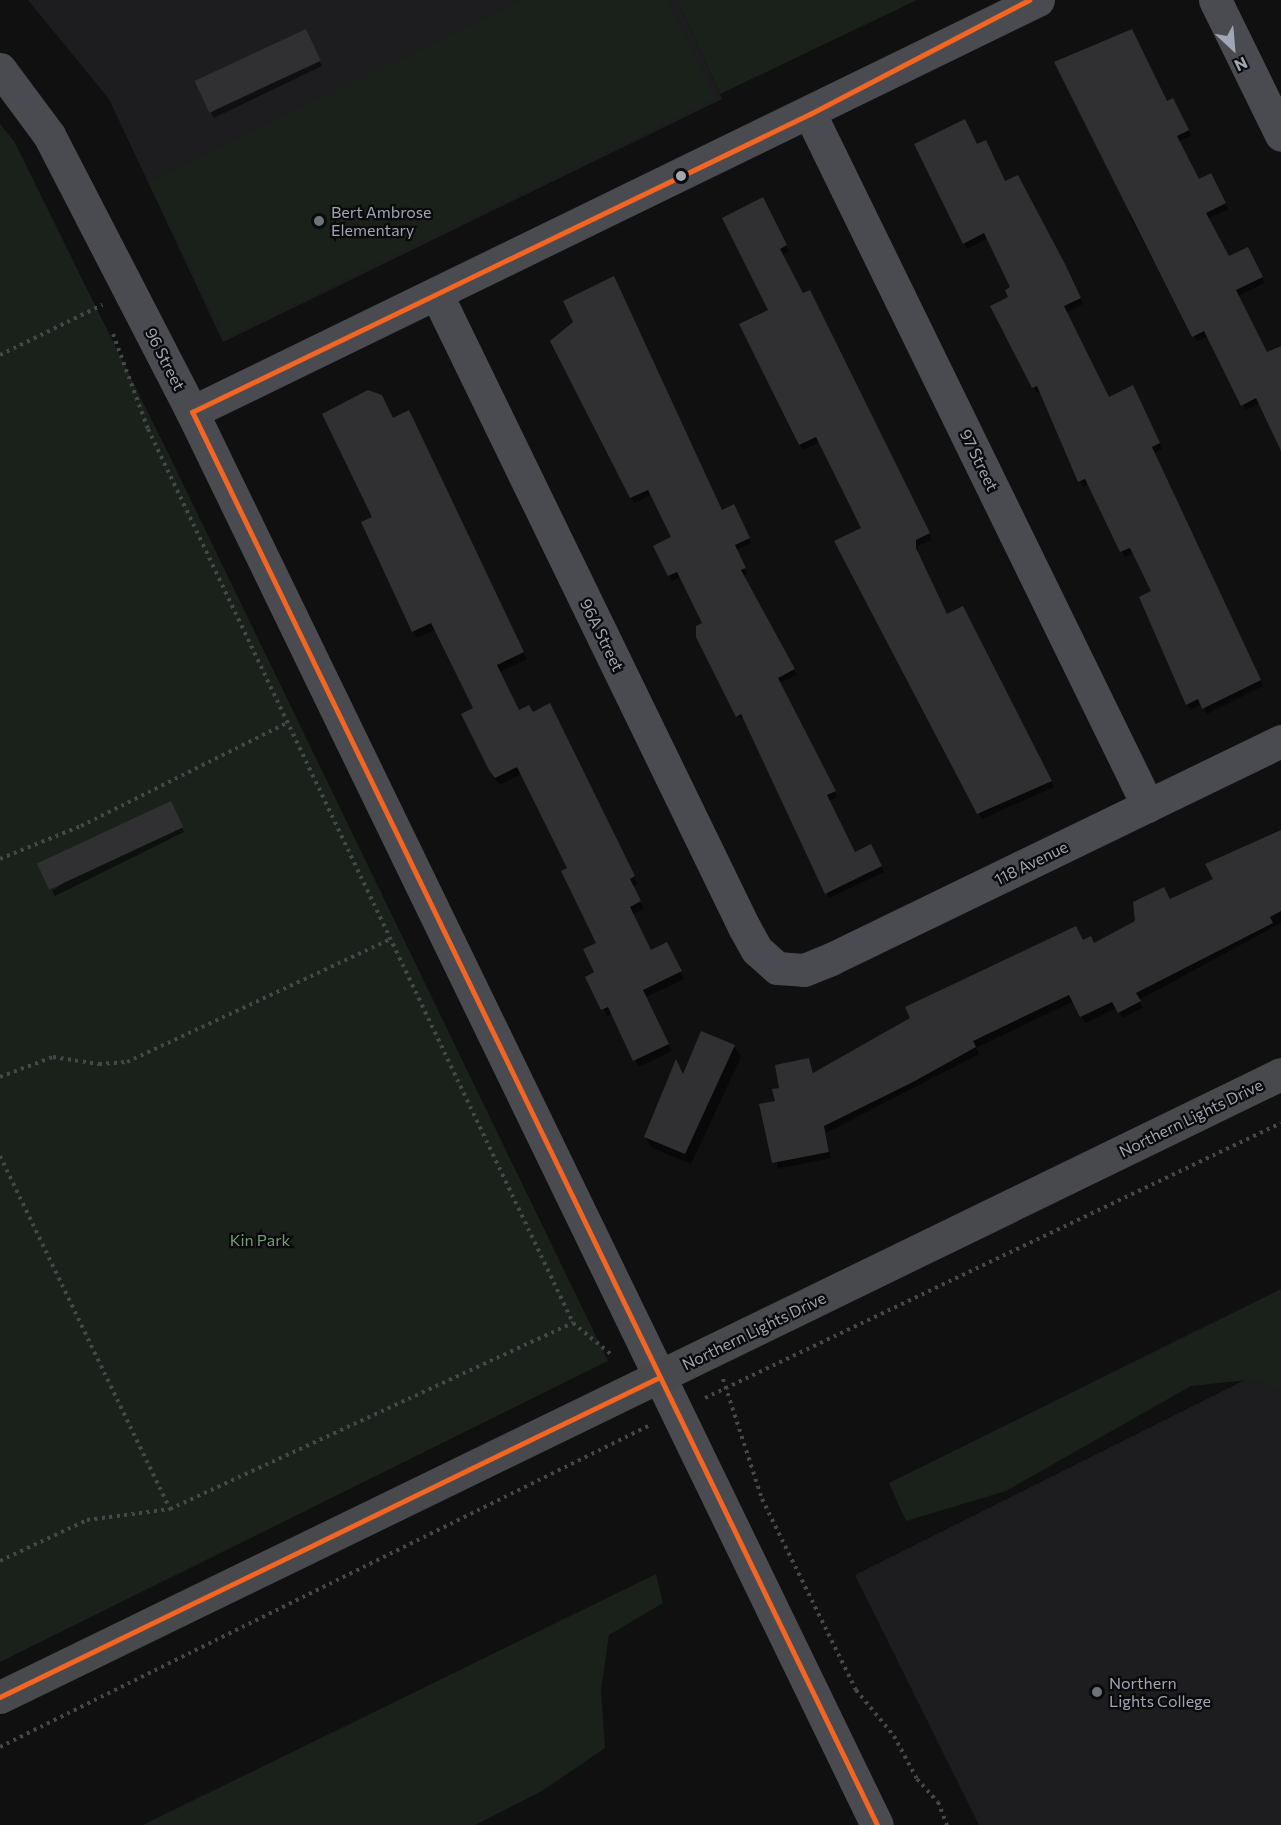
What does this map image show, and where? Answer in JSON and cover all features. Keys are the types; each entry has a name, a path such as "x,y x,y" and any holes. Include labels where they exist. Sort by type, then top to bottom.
{"main road":[{"name":"Northern Lights Drive","path":"0,1697 1281,1074"}],"street":[{"path":"1215,0 1281,135"},
{"path":"192,412 810,114 1032,1"},
{"name":"96 Street","path":"0,69 54,146 192,412 877,1825"},
{"name":"97 Street","path":"810,114 1148,806"},
{"name":"96A Street","path":"437,295 744,927 757,950 777,968"},
{"name":"118 Avenue","path":"777,968 804,970 831,959 1281,741"}],"path":[{"path":"98,295 107,316"},
{"path":"0,355 103,305"},
{"path":"111,328 148,429 573,1323 617,1359"},
{"path":"0,859 81,826 289,723"},
{"path":"0,1077 53,1057 99,1064 127,1062 391,939"},
{"path":"0,1747 675,1412 1281,1123"},
{"path":"0,1156 170,1509"},
{"path":"0,1561 87,1520 170,1509 573,1323"},
{"path":"727,1387 738,1440 762,1500 856,1690 938,1802 947,1825"}],"shaded area":[{"name":"Bert Ambrose Elementary","path":"28,0 677,0 722,99 223,342 109,99"},
{"name":"Northern Lights College","path":"1281,1362 1281,1825 979,1825 855,1575"}],"green space":[{"name":"Bert Ambrose Elementary","path":"522,0 667,0 715,99 225,338 148,182"},
{"path":"677,0 917,0 720,94"},
{"name":"Kin Park","path":"0,124 14,141 170,457 608,1361 0,1662"},
{"path":"1281,1289 1281,1391 1257,1379 1191,1386 1006,1491 906,1521 889,1483"},
{"path":"656,1574 663,1603 609,1635 601,1690 605,1748 542,1791 475,1825 143,1825"}],"building":[{"path":"306,29 321,61 209,113 195,81"},
{"path":"1132,29 1167,101 1173,98 1189,130 1177,136 1199,179 1211,173 1226,203 1206,213 1229,256 1248,247 1263,277 1236,290 1267,352 1281,346 1281,451 1256,398 1241,406 1204,331 1192,337 1054,62"},
{"path":"965,119 977,144 986,140 1005,181 1018,175 1065,264 1081,298 1064,306 1109,397 1133,385 1160,443 1152,447 1261,680 1202,709 1198,699 1186,705 1139,597 1151,591 1130,548 1120,552 1085,479 1078,482 1037,386 1032,388 990,306 1008,297 1005,290 1010,287 984,233 963,244 914,144"},
{"path":"763,197 787,245 780,249 803,293 810,290 930,533 916,540 916,548 947,614 963,606 1052,781 977,814 834,541 861,528 816,437 799,445 739,324 768,310 722,218"},
{"path":"614,276 722,510 734,504 750,538 735,545 746,568 741,570 795,669 778,678 836,791 827,795 855,852 871,844 882,866 825,894 741,714 736,717 696,637 696,626 702,623 677,572 668,576 653,546 671,537 648,490 630,498 550,341 573,322 563,301"},
{"path":"368,390 382,395 393,418 409,410 524,652 497,665 519,710 529,705 533,712 550,703 635,876 630,879 641,901 630,907 651,950 667,942 682,971 643,990 669,1044 633,1061 608,1007 601,1010 585,977 594,972 583,949 596,943 561,871 567,868 517,767 495,778 489,770 461,714 473,708 431,623 412,632 361,522 372,517 322,414"},
{"path":"171,801 183,827 49,890 37,864"},
{"path":"1281,830 1281,911 1270,917 1273,923 1136,993 1141,1001 1118,1013 1112,1002 1080,1017 1069,995 1023,1017 973,1041 976,1047 913,1082 824,1126 829,1152 772,1163 759,1104 775,1101 772,1089 779,1088 775,1065 809,1058 813,1073 910,1018 905,1007 1076,926 1083,940 1091,936 1094,943 1135,921 1133,902 1164,887 1170,899 1213,879 1205,864"},
{"path":"701,1031 735,1045 685,1154 644,1137 676,1059 683,1074"}],"transit line":[{"path":"877,1825 192,412 810,114 1029,0"},
{"path":"0,1697 660,1377"}],"place":[{"name":"Bert Ambrose Elementary","path":"319,221"},
{"name":"Northern Lights College","path":"1097,1692"}]}
